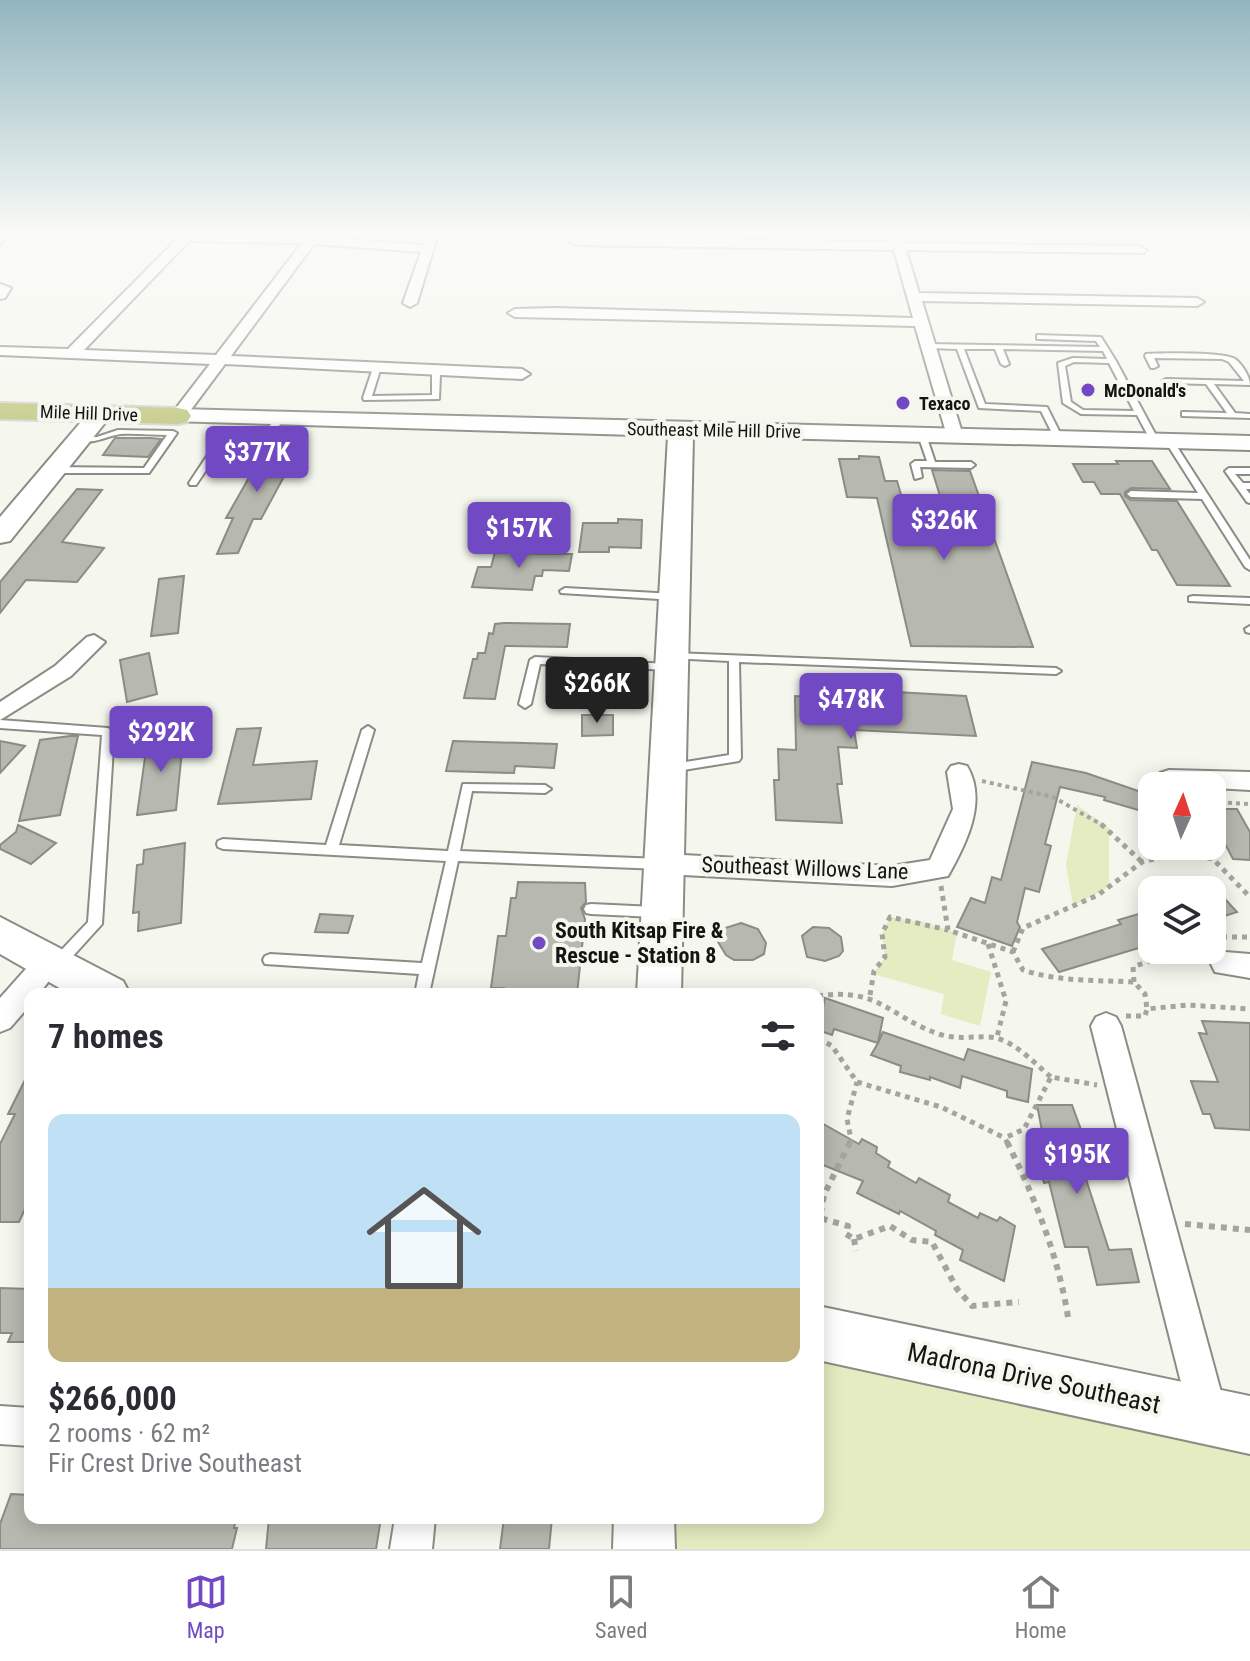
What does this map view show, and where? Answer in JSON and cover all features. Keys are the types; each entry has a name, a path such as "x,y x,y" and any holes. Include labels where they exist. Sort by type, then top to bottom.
{"main road":[{"name":"Mile Hill Drive","path":"0,411 178,416"}],"street":[{"path":"73,353 119,306"},
{"path":"178,416 259,306"},
{"path":"917,306 955,436"},
{"path":"515,313 922,322"},
{"path":"0,351 219,358 522,374"},
{"path":"2,530 100,414"},
{"name":"Southeast Mile Hill Drive","path":"178,416 1250,443"},
{"path":"659,988 681,429"},
{"path":"0,712 63,671 94,642"},
{"name":"Southeast Willows Lane","path":"664,864 892,876 939,869 965,809 960,775"},
{"path":"1226,780 1250,781"},
{"path":"0,934 97,988"},
{"path":"29,988 53,963"},
{"path":"0,1019 24,994"},
{"path":"1106,1026 1159,1222 1229,1420"},
{"name":"Madrona Drive Southeast","path":"824,1334 1229,1420"},
{"path":"0,1425 24,1427"},
{"path":"411,1549 414,1524"},
{"path":"644,1524 644,1549"}],"lane":[{"path":"1040,337 1098,339 1140,413 1204,496 1250,567"},
{"path":"929,346 1105,349"},
{"path":"960,347 982,406 1044,409 1059,439"},
{"path":"998,347 1005,364"},
{"path":"1154,366 1149,356 1229,358 1250,383"},
{"path":"1112,361 1065,362 1061,369 1065,399 1071,408 1081,412 1140,413"},
{"path":"377,367 367,398 436,397 436,374 445,369"},
{"path":"1166,381 1250,383"},
{"path":"1208,382 1233,416"},
{"path":"1185,414 1250,416"},
{"path":"193,483 214,452 258,441 282,419"},
{"path":"53,470 146,471 173,433 118,432 98,439 79,439"},
{"path":"922,435 932,464"},
{"path":"918,477 915,464 971,465"},
{"path":"1250,471 1229,471 1245,486 1250,500"},
{"path":"1131,494 1204,496"},
{"path":"565,591 675,597"},
{"path":"1193,599 1250,601"},
{"path":"668,768 735,758 734,658"},
{"path":"525,704 535,660 734,658 1056,671"},
{"path":"0,724 108,732 95,924 53,963"},
{"path":"331,850 368,730"},
{"path":"423,988 467,787 545,789"},
{"path":"223,844 664,864"},
{"path":"591,909 662,912"},
{"path":"270,960 427,969"}],"path":[{"path":"960,775 1077,805 1109,828 1142,862"},
{"path":"1226,803 1250,804"},
{"path":"1013,952 1023,928 1098,895 1142,862 1150,860"},
{"path":"1214,860 1250,897"},
{"path":"939,869 948,930"},
{"path":"870,995 874,971 885,957 882,934 890,917 923,922 1013,952 1023,970 1043,978 1134,982"},
{"path":"1226,937 1250,937"},
{"path":"988,943 1006,1001 997,1037"},
{"path":"1106,1026 1103,1016 1145,1016 1145,994 1134,982 1133,967 1141,964"},
{"path":"824,994 834,992 870,995 919,1024 957,1039 997,1037 1051,1077 1123,1089"},
{"path":"1147,1009 1187,1005 1250,1009"},
{"path":"824,1041 832,1046 857,1082 941,1107 1005,1138 1036,1199 1064,1290 1068,1317"},
{"path":"1005,1138 1024,1129 1051,1077"},
{"path":"824,1195 851,1139 847,1119 857,1082"},
{"path":"824,1219 848,1226 846,1234 854,1239 856,1251"},
{"path":"1159,1222 1250,1230"},
{"path":"854,1239 890,1226 912,1240 932,1242 957,1289 972,1306 1019,1302"}],"green space":[{"path":"1077,805 1109,828 1109,887 1073,906 1066,865"},
{"path":"890,917 923,922 957,933 952,960 991,972 980,1026 941,1014 944,994 873,974 885,957 882,934"},
{"path":"824,1334 1250,1425 1250,1549 644,1549 644,1524 824,1524"}],"building":[{"path":"115,438 161,439 148,457 103,455"},
{"path":"267,446 300,447 261,519 253,519 238,553 217,554 233,518 226,518 251,474 247,474 261,450"},
{"path":"859,456 879,457 885,481 897,481 905,508 944,509 932,470 970,471 1033,647 911,646 877,498 847,497 839,459 859,459"},
{"path":"1116,461 1152,461 1170,489 1131,488 1125,496 1131,500 1177,501 1230,586 1177,585 1157,550 1152,550 1120,494 1101,494 1094,482 1083,482 1073,464 1118,464"},
{"path":"77,489 102,490 62,542 104,548 77,582 26,580 0,613 0,582"},
{"path":"618,519 642,520 641,548 609,547 609,552 579,552 583,523 618,523"},
{"path":"495,552 572,554 569,571 543,570 542,576 535,576 532,590 472,587 478,567 491,567"},
{"path":"184,576 178,633 151,636 159,579"},
{"path":"495,624 570,624 567,647 505,646 495,699 464,698 473,659 477,659 478,653 485,653 489,633 493,634"},
{"path":"149,653 157,694 127,702 120,660"},
{"path":"812,689 966,696 976,736 854,730 857,748 838,747 842,784 837,784 842,823 776,820 774,780 779,780 778,749 796,750 795,696 813,697"},
{"path":"582,715 613,715 613,735 582,736"},
{"path":"261,728 253,765 317,761 311,799 218,804 237,729"},
{"path":"184,731 176,810 137,815 148,736"},
{"path":"78,736 60,815 19,821 40,740"},
{"path":"0,741 25,746 0,773"},
{"path":"453,741 557,744 554,768 515,766 514,773 446,771"},
{"path":"1032,762 1086,773 1138,791 1138,810 1104,800 1105,797 1060,787 1045,844 1051,846 1039,892 1025,888 1017,922 1020,927 1012,946 957,927 971,898 985,903 992,877 1001,880"},
{"path":"1226,809 1237,809 1250,832 1250,860 1233,859 1226,846"},
{"path":"18,825 56,843 31,864 0,849 0,845 16,832"},
{"path":"185,843 181,923 138,931 139,912 133,913 137,865 143,864 144,850"},
{"name":"South Kitsap Fire & Rescue - Station 8","path":"518,882 585,883 586,902 581,908 585,919 578,988 491,988 498,936 506,936 511,898 516,898"},
{"path":"1226,900 1237,912 1226,916"},
{"path":"320,914 353,916 348,933 315,932"},
{"path":"1138,914 1138,948 1059,972 1042,949 1121,924 1118,920"},
{"path":"741,923 758,929 766,943 764,954 753,960 734,960 726,955 718,942 725,928"},
{"path":"813,927 829,928 841,937 843,951 839,956 825,961 807,957 802,936"},
{"path":"825,998 883,1018 878,1043 834,1029 832,1035 824,1032"},
{"path":"1202,1021 1250,1023 1250,1130 1215,1128 1210,1114 1203,1114 1191,1081 1218,1082 1199,1033 1207,1034"},
{"path":"883,1032 964,1060 968,1049 1032,1069 1028,1102 1007,1097 1007,1091 962,1076 960,1088 930,1077 930,1080 900,1072 901,1066 871,1055"},
{"path":"24,1082 24,1211 19,1222 0,1222 0,1144 15,1114 8,1114"},
{"path":"1037,1105 1072,1105 1084,1138 1072,1136 1109,1250 1131,1249 1139,1282 1097,1285 1088,1247 1065,1247 1049,1182 1044,1183 1034,1151 1041,1151 1035,1137 1043,1136"},
{"path":"824,1124 859,1144 862,1139 877,1147 876,1153 890,1162 888,1167 916,1183 919,1178 950,1195 948,1202 978,1218 980,1213 997,1221 1000,1217 1015,1226 1004,1281 960,1260 963,1250 935,1235 936,1231 900,1211 899,1214 857,1193 863,1181 824,1165"},
{"path":"0,1288 24,1289 24,1342 8,1342 12,1333 0,1333"},
{"path":"11,1494 24,1495 24,1524 235,1524 234,1528 237,1528 232,1549 0,1549 0,1524"},
{"path":"268,1524 380,1524 376,1549 266,1549"},
{"path":"503,1524 551,1524 549,1549 500,1549"}],"place":[{"name":"McDonald's","path":"1088,390"},
{"name":"Texaco","path":"903,403"},
{"name":"South Kitsap Fire & Rescue - Station 8","path":"539,943"}]}
